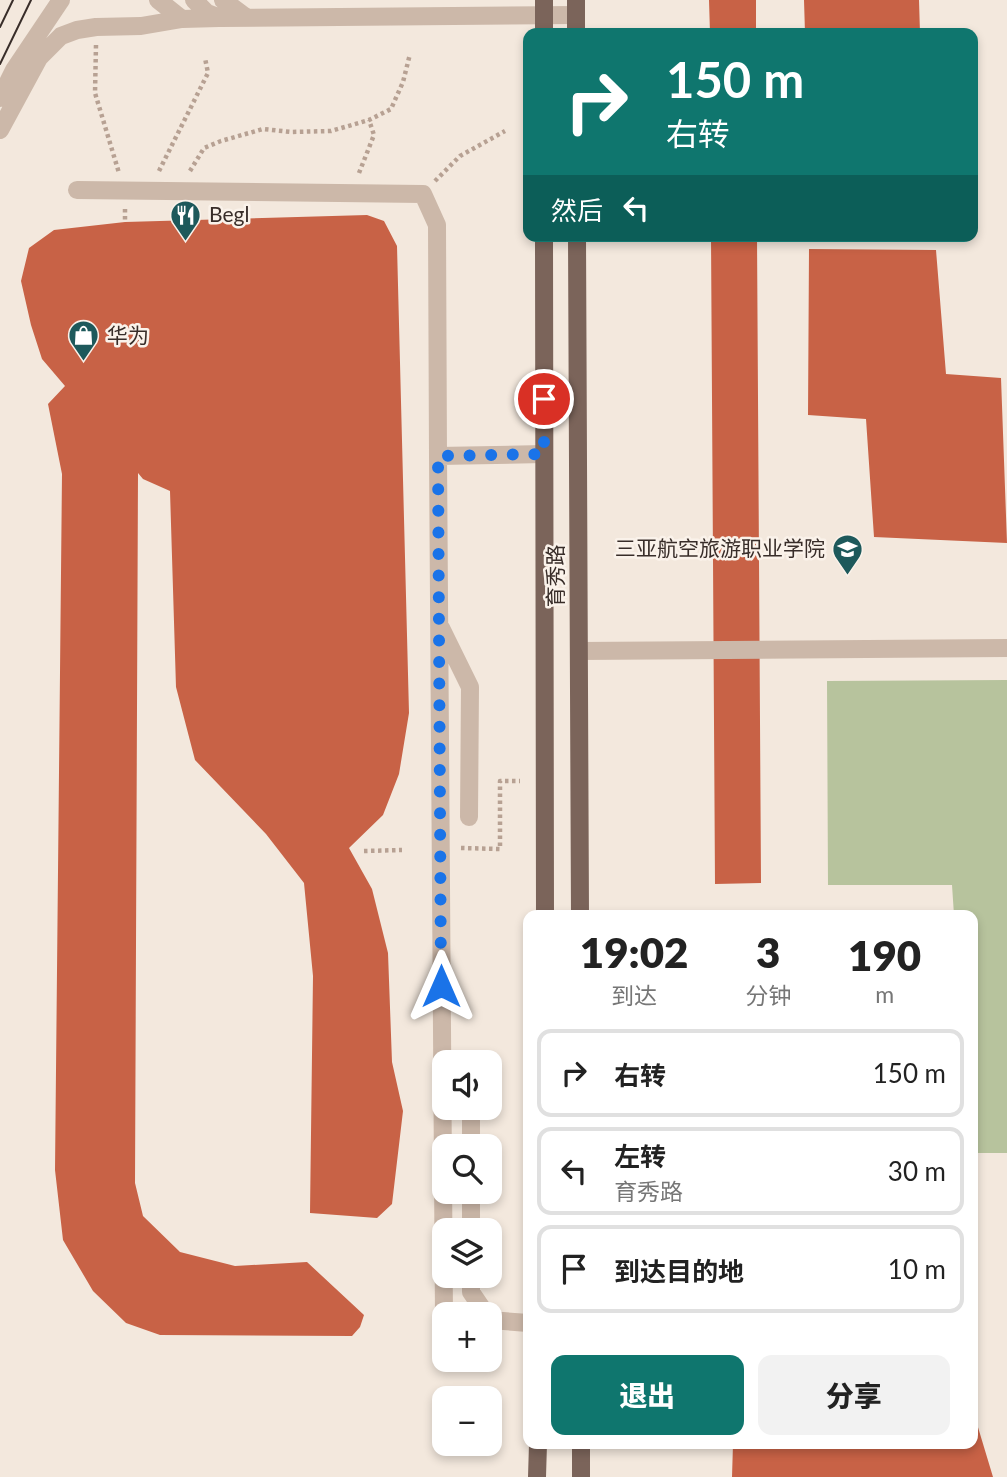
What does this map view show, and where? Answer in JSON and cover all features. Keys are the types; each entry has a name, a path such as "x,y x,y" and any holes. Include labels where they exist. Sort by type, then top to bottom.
{"main road":[{"path":"576,7 576,28"},
{"name":"育秀路","path":"544,242 545,910"},
{"name":"育秀路","path":"577,242 580,910"},
{"path":"537,1477 538,1449"},
{"path":"581,1449 581,1477"}],"street":[{"path":"0,98 14,70 61,0"},
{"path":"158,0 182,19"},
{"path":"194,0 207,13 220,18"},
{"path":"223,0 247,18"},
{"path":"0,130 40,58 61,36 77,30 141,26 182,19 544,16 576,7"},
{"path":"77,190 423,194 437,225 444,1302"},
{"path":"438,456 544,454"},
{"path":"439,624 470,687 469,817"},
{"path":"579,651 1007,648"},
{"path":"502,1321 523,1323"}],"path":[{"path":"96,40 95,93 124,191 125,222"},
{"path":"178,191 204,148 221,141 263,129 291,132 331,131 369,120 391,108 403,82 410,54"},
{"path":"146,191 162,166 208,73 205,58"},
{"path":"352,193 374,135 369,120"},
{"path":"423,194 460,156 505,131"},
{"path":"457,848 500,849 500,781 520,781"},
{"path":"364,851 402,849"}],"green space":[{"path":"1007,680 1007,1153 978,1153 978,910 954,910 952,885 828,885 827,681"}],"building":[{"path":"709,0 756,0 756,28 710,28"},
{"path":"804,0 919,0 920,28 805,28"},
{"path":"367,215 384,221 397,246 409,713 399,774 383,815 349,848 372,889 388,953 392,1062 403,1111 392,1204 377,1218 310,1213 313,976 304,883 266,834 195,760 176,687 170,491 143,479 138,473 135,1183 143,1216 180,1252 235,1266 307,1262 364,1315 360,1327 352,1336 160,1335 126,1323 93,1291 63,1240 55,1170 62,474 48,404 65,386 42,359 21,281 29,248 54,230 125,222"},
{"path":"711,242 757,242 761,883 715,884"},
{"path":"809,249 936,250 946,374 1001,378 1007,543 874,537 866,419 808,415"},
{"path":"978,1427 993,1477 732,1477 733,1449 978,1449"}],"tram line":[{"path":"0,27 13,0"},
{"path":"0,64 31,0"}],"place":[{"name":"Begl","path":"186,242"},
{"name":"华为","path":"84,363"},
{"name":"三亚航空旅游职业学院","path":"848,576"}],"route":[{"path":"441,986 438,456 544,454 544,399"}]}
